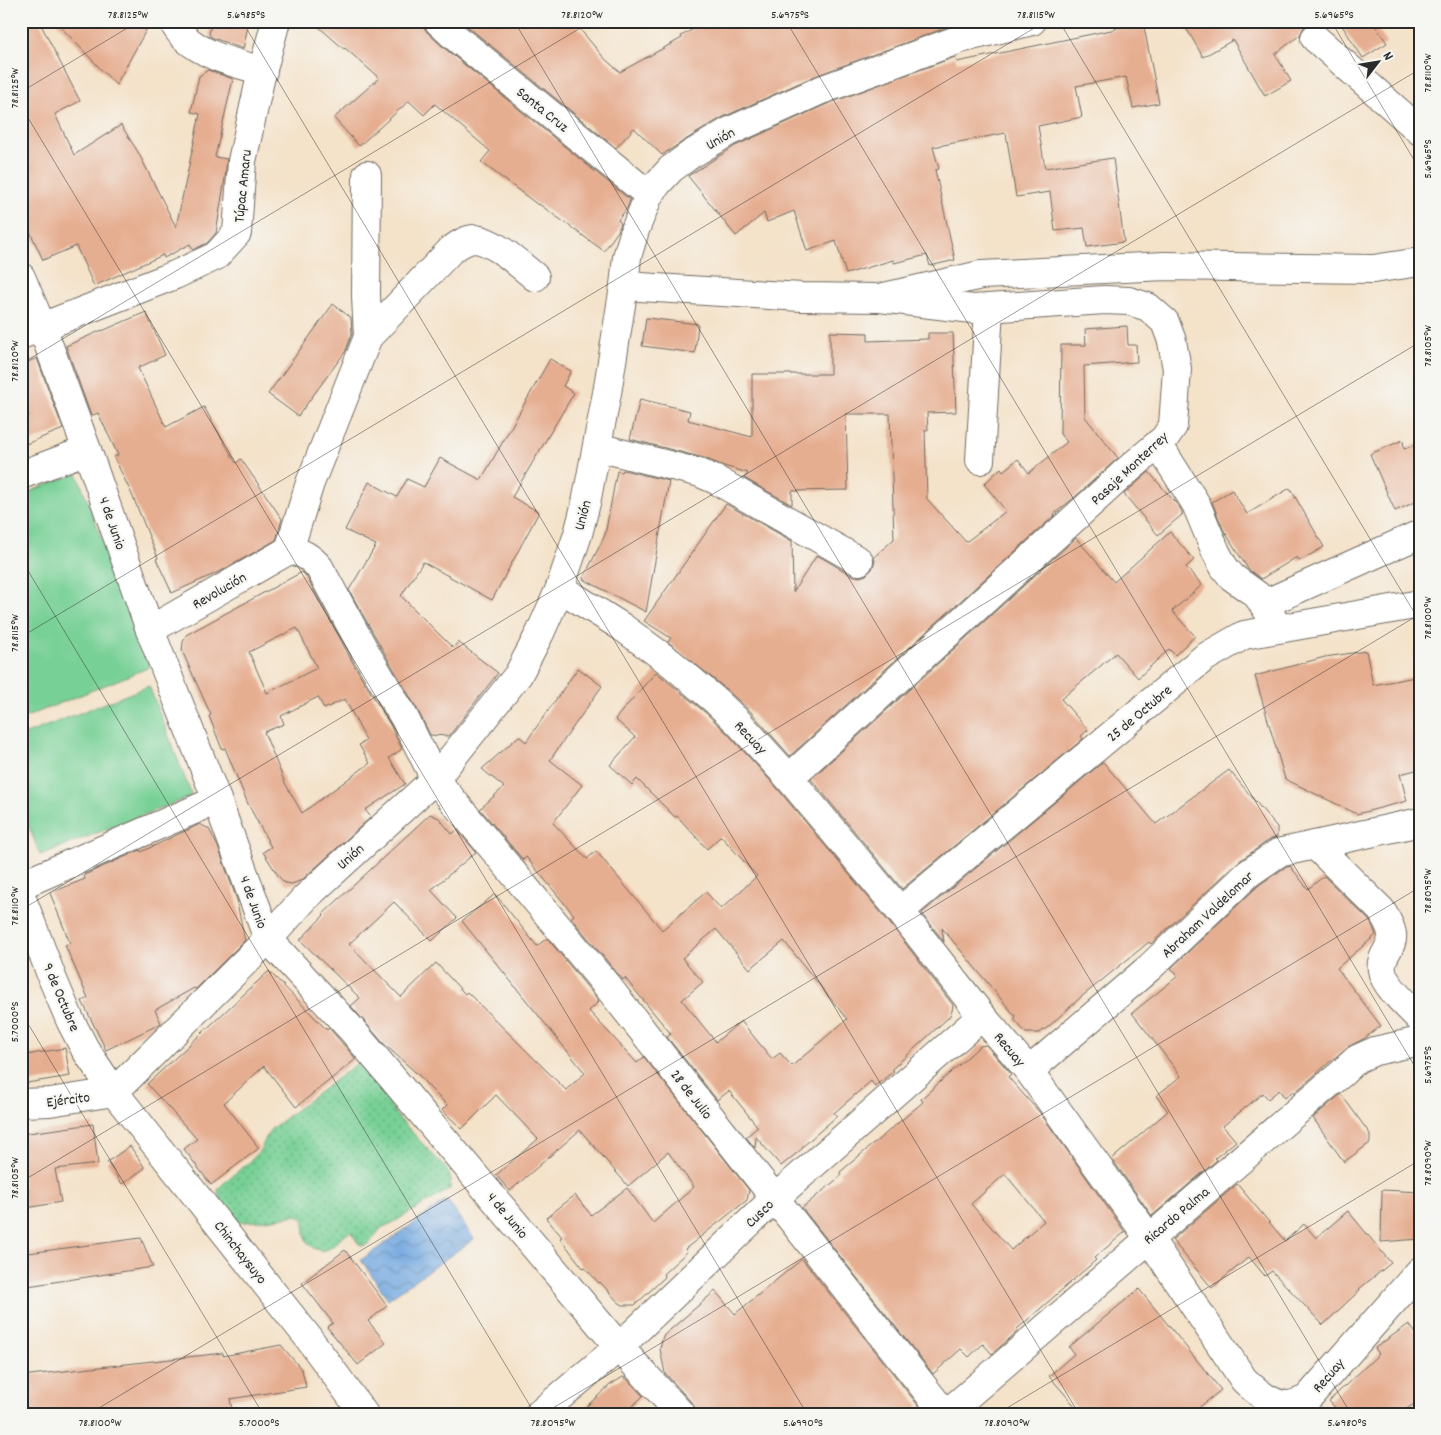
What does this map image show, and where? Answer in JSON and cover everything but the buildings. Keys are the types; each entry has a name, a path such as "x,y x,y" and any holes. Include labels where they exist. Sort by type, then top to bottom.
{"street":[{"path":"172,21 183,36 199,48 216,57 263,71"},
{"name":"Túpac Amaru","path":"32,331 175,275 216,256 237,233 242,161 276,21"},
{"name":"Santa Cruz","path":"438,21 649,195"},
{"name":"Unión","path":"114,1092 268,939 306,897 435,779 518,675 540,633 560,588 586,503 624,286 627,257 649,195 658,183 671,169 690,155 736,128 821,90 950,43 1032,21"},
{"path":"1315,38 1420,131"},
{"path":"367,175 366,296 368,337"},
{"path":"289,550 310,483 368,337 451,250 466,240 475,239 498,248 535,277"},
{"path":"624,286 802,297 880,298 981,275 1166,266 1373,269 1420,262"},
{"name":"4 de Junio","path":"21,276 32,331 87,450 150,630 268,939 352,1030 619,1347 680,1414"},
{"name":"Pasaje Monterrey","path":"789,778 1164,439 1173,426 1177,370 1172,341 1166,322 1148,307 1129,301 1104,300 973,309 880,298"},
{"path":"980,460 989,308"},
{"path":"1158,444 1196,504 1224,567 1232,577 1257,595 1272,617 1276,628"},
{"path":"597,447 700,473 716,480 859,561"},
{"path":"21,475 87,450"},
{"path":"1264,604 1420,534"},
{"name":"Revolución","path":"150,630 289,550"},
{"name":"28 de Julio","path":"289,550 299,551 307,555 319,567 366,655 404,717 435,779 608,987 946,1414"},
{"name":"Recuay","path":"560,588 622,627 671,663 727,712 789,778 900,911 982,1016 1029,1071 1149,1238 1244,1380 1261,1395 1290,1405 1306,1400 1420,1271"},
{"name":"25 de Octubre","path":"900,911 1204,658 1244,635 1420,604"},
{"path":"21,885 216,800"},
{"name":"Abraham Valdelomar","path":"1029,1071 1149,968 1249,874 1278,854 1420,822"},
{"path":"1315,845 1381,910 1392,934 1392,942 1382,959 1382,972 1387,983 1420,1019"},
{"name":"9 de Octubre","path":"21,896 70,1020 85,1049 114,1092"},
{"name":"Cusco","path":"540,1414 619,1347 775,1198 982,1016"},
{"name":"Ricardo Palma","path":"946,1414 1357,1059 1375,1051 1420,1041"},
{"name":"Ejército","path":"21,1103 50,1102 114,1092"},
{"name":"Chinchaysuyo","path":"114,1092 307,1336 364,1414"}],"green space":[{"path":"77,473 150,667 21,719 21,495"},
{"path":"149,686 192,796 40,855 21,806 21,736"},
{"path":"360,1061 367,1066 382,1085 396,1115 446,1169 451,1179 450,1189 381,1228 370,1243 363,1246 358,1243 351,1232 333,1246 325,1250 318,1250 308,1243 303,1219 297,1215 246,1222 234,1221 223,1207 218,1190 221,1186 257,1154 271,1129"}],"water":[{"path":"447,1200 474,1239 388,1299 361,1260"}]}
